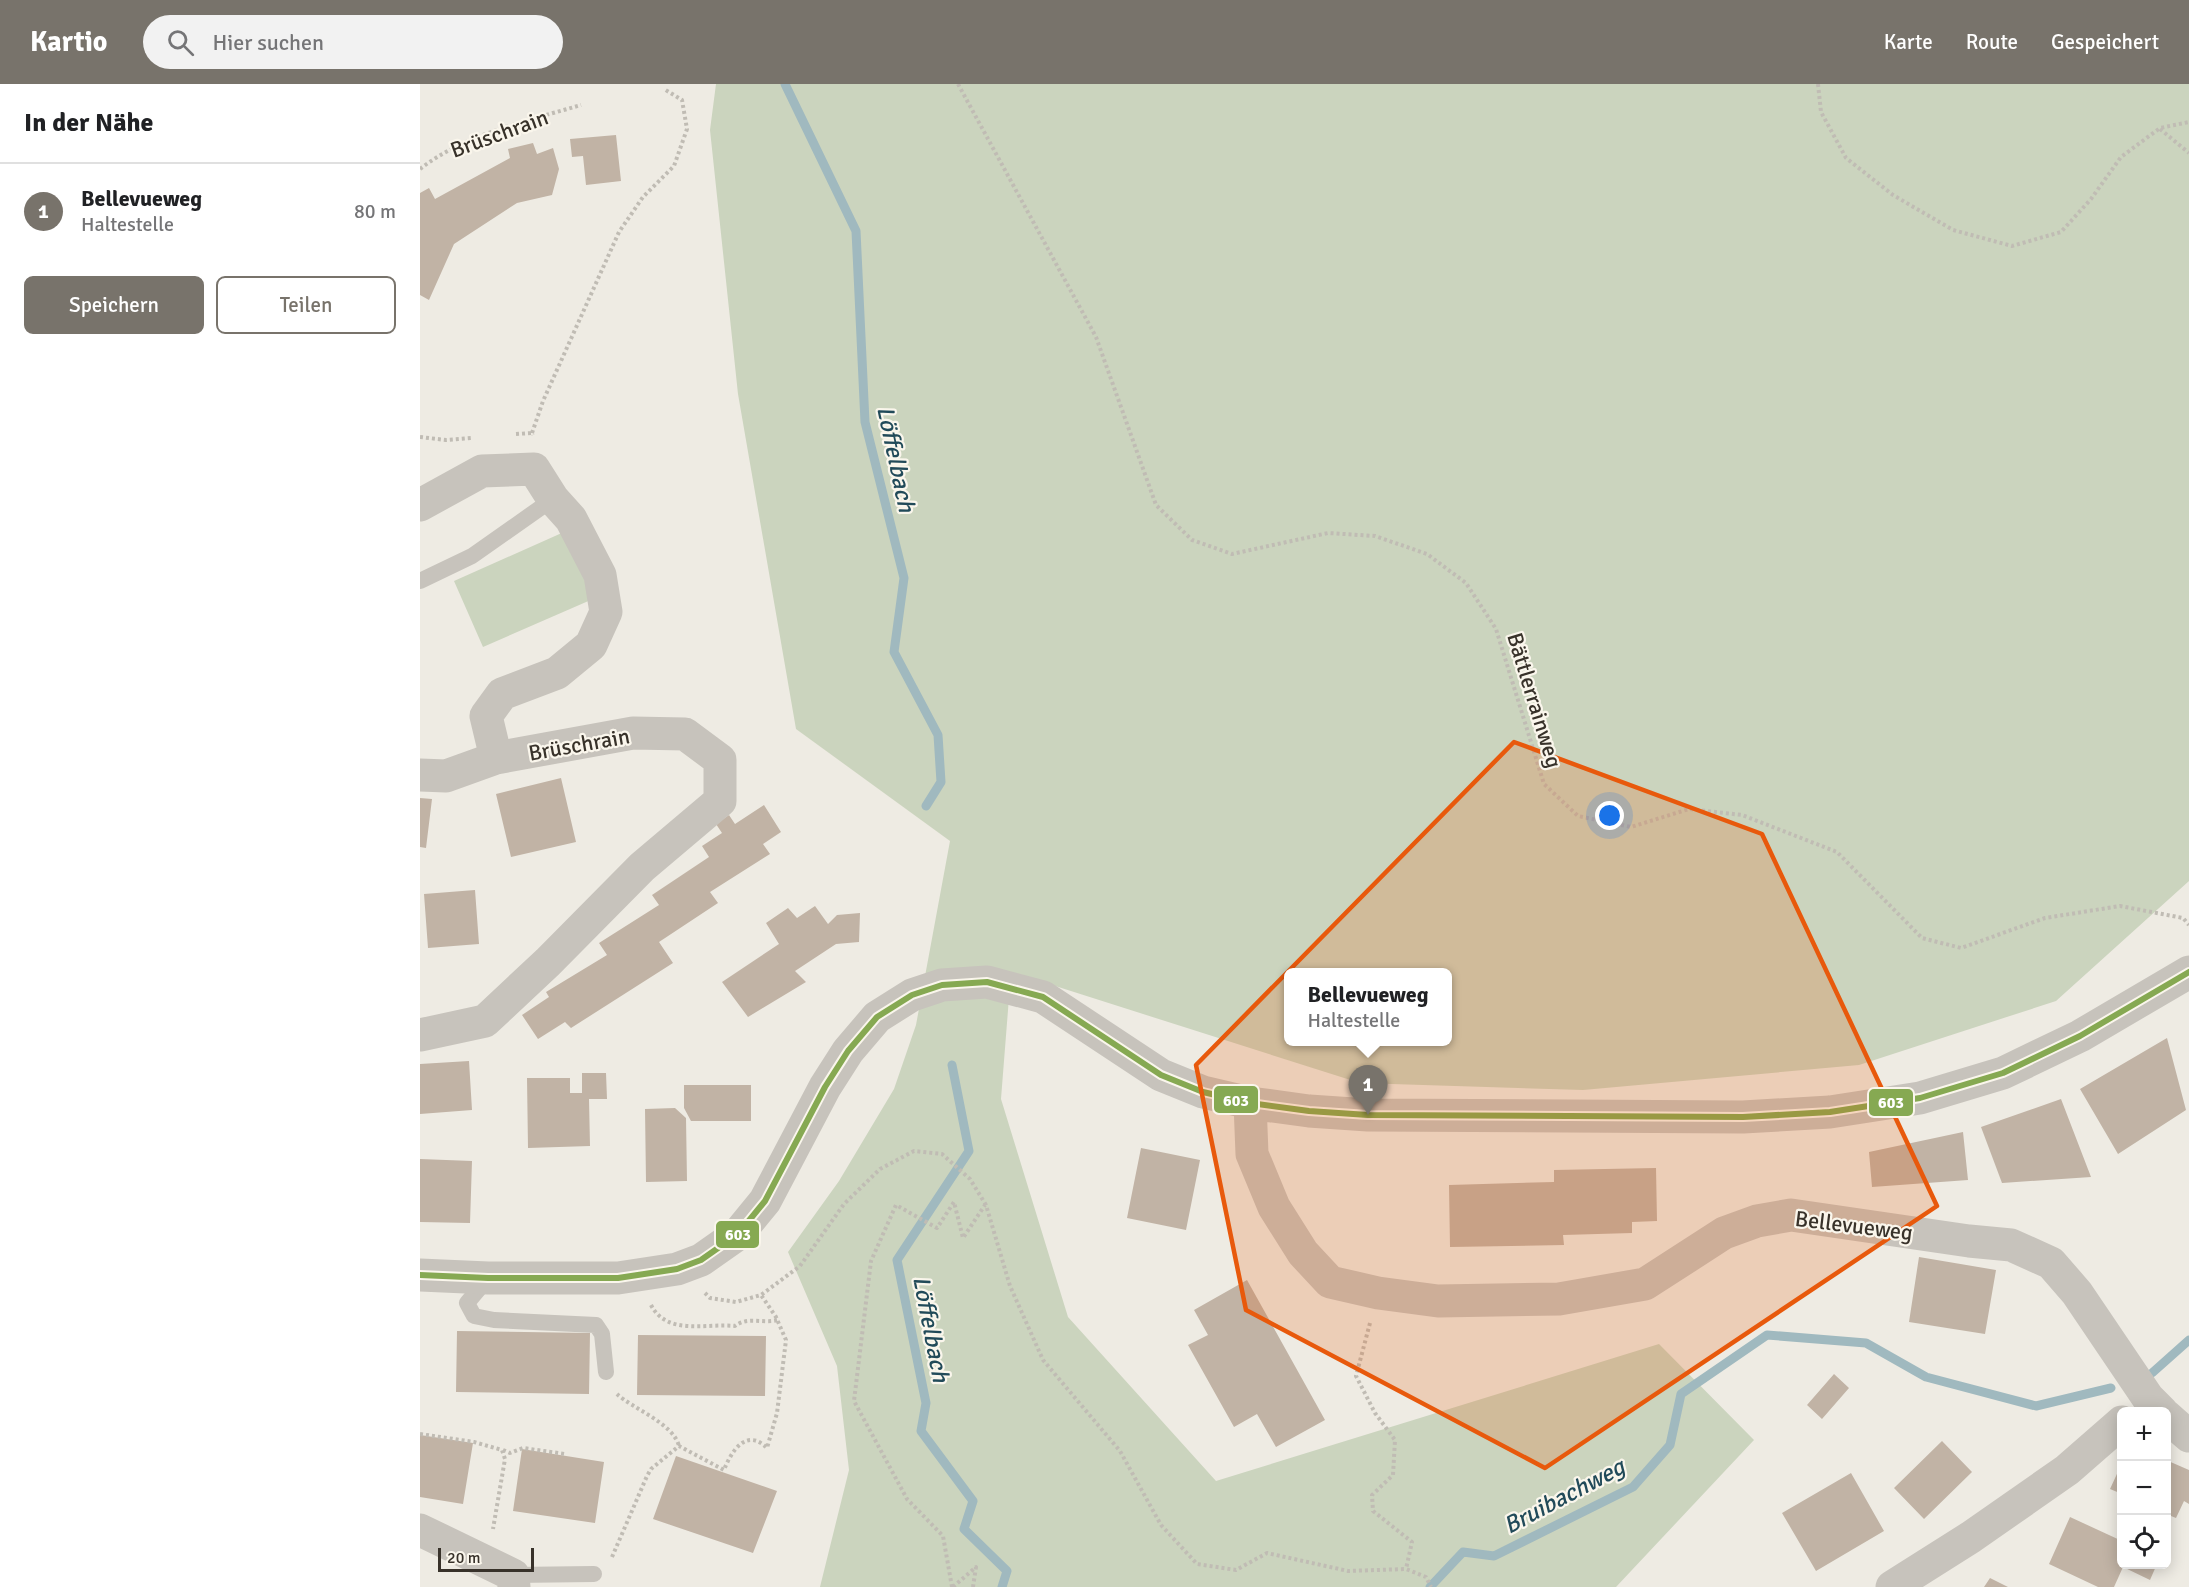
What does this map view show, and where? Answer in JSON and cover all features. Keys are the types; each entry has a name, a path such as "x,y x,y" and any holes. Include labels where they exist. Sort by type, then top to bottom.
{"street":[{"name":"Brüschrain","path":"420,505 482,471 534,469 553,499 571,519 600,575 606,612 591,645 557,673 502,694 486,716 496,758 633,733 685,735 720,760 720,801 642,867 548,962 485,1020 420,1035"},
{"path":"420,775 446,776 496,758"},
{"path":"420,1275 488,1278 618,1278 677,1269 701,1260 738,1234 765,1201 825,1087 848,1051 877,1017 912,995 942,986 987,982 1043,997 1161,1075 1203,1092 1250,1103 1309,1111 1368,1115 1743,1118 1830,1112 1920,1098 2003,1073 2080,1036 2189,972"},
{"name":"Bellevueweg","path":"1250,1103 1252,1154 1274,1207 1304,1253 1330,1282 1378,1293 1438,1301 1559,1299 1645,1284 1724,1233 1757,1221 1791,1215 2011,1245 2051,1263 2077,1293 2152,1407"},
{"name":"Bellevueweg","path":"2171,1422 2189,1436"},
{"path":"1892,1587 1971,1537 2067,1470 2117,1426"},
{"path":"420,1530 505,1575"}],"lane":[{"path":"420,581 472,556 553,499"},
{"path":"488,1278 467,1303 474,1316 494,1320 596,1325 602,1334 606,1372"},
{"path":"505,1575 594,1574"}],"path":[{"name":"Bättlerrainweg","path":"958,84 1096,337 1156,505 1192,540 1232,554 1328,533 1375,536 1427,554 1466,583 1496,629 1544,784 1578,816 1631,827 1689,809 1742,814 1837,852 1922,938 1961,948 2046,918 2120,906 2182,918 2189,925"},
{"path":"1818,84 1821,112 1846,158 1893,195 1953,230 2013,246 2061,232 2091,198 2121,157 2160,128 2189,122"},
{"path":"532,433 543,401 619,232 643,197 674,166 687,129 682,100 664,89"},
{"name":"Brüschrain","path":"420,169 436,156 489,134 581,105"},
{"path":"2160,128 2189,153"},
{"path":"677,1269 710,1298 736,1302 761,1295 800,1266 844,1204 880,1169 914,1151 942,1154 970,1179 986,1204 1010,1286 1043,1360 1120,1451 1161,1525 1197,1564 1236,1570 1267,1553 1348,1571 1406,1569 1426,1577 1431,1587"},
{"path":"952,1587 944,1536 907,1499 854,1401 871,1261 896,1206 937,1228 954,1202 963,1238 986,1204"},
{"path":"1378,1293 1356,1376 1375,1413 1395,1440 1393,1475 1372,1495 1372,1511 1412,1542 1406,1569"},
{"path":"606,1372 614,1391 664,1426 679,1446 724,1470 732,1452 744,1442 754,1440 766,1448 777,1413 786,1340 778,1320 761,1295"},
{"path":"650,1302 664,1321 687,1326 735,1326 750,1320 771,1322 778,1320"},
{"path":"420,1434 474,1442 510,1453 523,1448 565,1454"},
{"path":"594,1574 606,1570 634,1502 651,1469 679,1446"},
{"path":"502,1450 506,1459 505,1575"},
{"path":"952,1587 976,1567 973,1587"}],"highlighted area":[{"path":"1514,742 1762,834 1937,1206 1545,1468 1246,1310 1196,1065"}],"green space":[{"path":"716,84 2189,84 2189,881 2056,1001 1859,1065 1583,1090 1360,1083 1011,972 1001,1099 1068,1317 1216,1481 1659,1344 1754,1440 1616,1587 820,1587 849,1470 837,1366 788,1252 839,1181 894,1089 916,1025 950,841 796,729 738,394 710,130"},
{"path":"564,532 593,599 483,647 454,581"}],"building":[{"path":"616,135 621,181 586,185 583,156 572,157 570,139"},
{"path":"533,143 537,154 553,148 559,169 552,195 517,203 454,244 429,300 420,295 420,193 429,188 435,199 510,158 508,149"},
{"path":"561,778 576,842 511,857 496,794"},
{"path":"420,798 432,799 426,848 420,847"},
{"path":"764,805 781,832 763,844 770,854 710,892 718,903 659,942 673,963 571,1028 565,1022 538,1039 522,1015 549,997 546,992 607,955 599,943 659,905 652,895 709,857 702,846 722,833 716,824 729,815 735,824"},
{"path":"475,890 479,944 428,948 424,894"},
{"path":"815,906 828,924 837,915 860,913 859,942 836,944 795,971 806,982 748,1017 722,982 779,944 766,923 788,908 797,918"},
{"path":"2167,1038 2186,1110 2118,1154 2080,1089"},
{"path":"469,1061 472,1110 420,1114 420,1064"},
{"path":"582,1073 606,1073 607,1099 589,1099 590,1146 528,1148 527,1078 570,1078 570,1093 582,1093"},
{"path":"684,1085 751,1085 751,1121 691,1121 684,1108"},
{"path":"2061,1099 2091,1177 2002,1183 1981,1127"},
{"path":"675,1108 686,1118 687,1181 646,1182 645,1109"},
{"path":"1963,1132 1968,1180 1872,1187 1869,1152"},
{"path":"1141,1148 1200,1160 1186,1230 1127,1218"},
{"path":"420,1159 472,1161 470,1223 420,1222"},
{"path":"1656,1168 1657,1221 1632,1222 1632,1233 1563,1235 1564,1245 1450,1247 1449,1185 1554,1182 1554,1170"},
{"path":"1919,1257 1996,1270 1985,1334 1909,1322"},
{"path":"1247,1280 1325,1420 1276,1447 1257,1414 1234,1427 1188,1345 1208,1335 1194,1310"},
{"path":"457,1331 590,1333 589,1394 456,1392"},
{"path":"638,1335 766,1336 765,1396 637,1395"},
{"path":"1834,1374 1849,1388 1822,1419 1807,1405"},
{"path":"420,1435 473,1443 463,1504 420,1497"},
{"path":"1942,1441 1972,1472 1924,1519 1894,1488"},
{"path":"522,1449 604,1462 595,1523 513,1511"},
{"path":"676,1456 777,1491 753,1553 653,1519"},
{"path":"2171,1462 2189,1470 2189,1504 2184,1501 2176,1518 2171,1516"},
{"path":"1851,1473 1884,1531 1816,1571 1782,1513"},
{"path":"2117,1474 2117,1492 2110,1489"},
{"path":"2070,1517 2117,1539 2117,1569 2122,1569 2114,1587 2098,1587 2049,1564"},
{"path":"2127,1569 2155,1569 2150,1580"},
{"path":"1990,1578 2008,1587 1984,1587"}],"waterway":[{"name":"Löffelbach","path":"785,84 856,231 865,422 904,578 894,652 938,735 941,782 926,806"},
{"name":"Löffelbach","path":"952,1065 969,1151 897,1260 926,1403 921,1431 973,1501 964,1529 1007,1571 1002,1587"},
{"name":"Bruibachweg","path":"1430,1587 1463,1552 1494,1556 1633,1487 1670,1445 1681,1394 1767,1335 1866,1343 1926,1377 2036,1406 2111,1388"},
{"name":"Bruibachweg","path":"2152,1373 2189,1340"}],"transit line":[{"name":"603","path":"420,1275 488,1278 618,1278 677,1269 701,1260 738,1234 765,1201 825,1087 848,1051 877,1017 912,995 942,985 987,982 1043,997 1161,1075 1203,1092 1250,1103 1309,1111 1368,1115 1743,1117 1830,1112 1920,1098 2003,1073 2080,1036 2189,972"}],"place":[{"name":"Bellevueweg","path":"1368,1115"}]}
